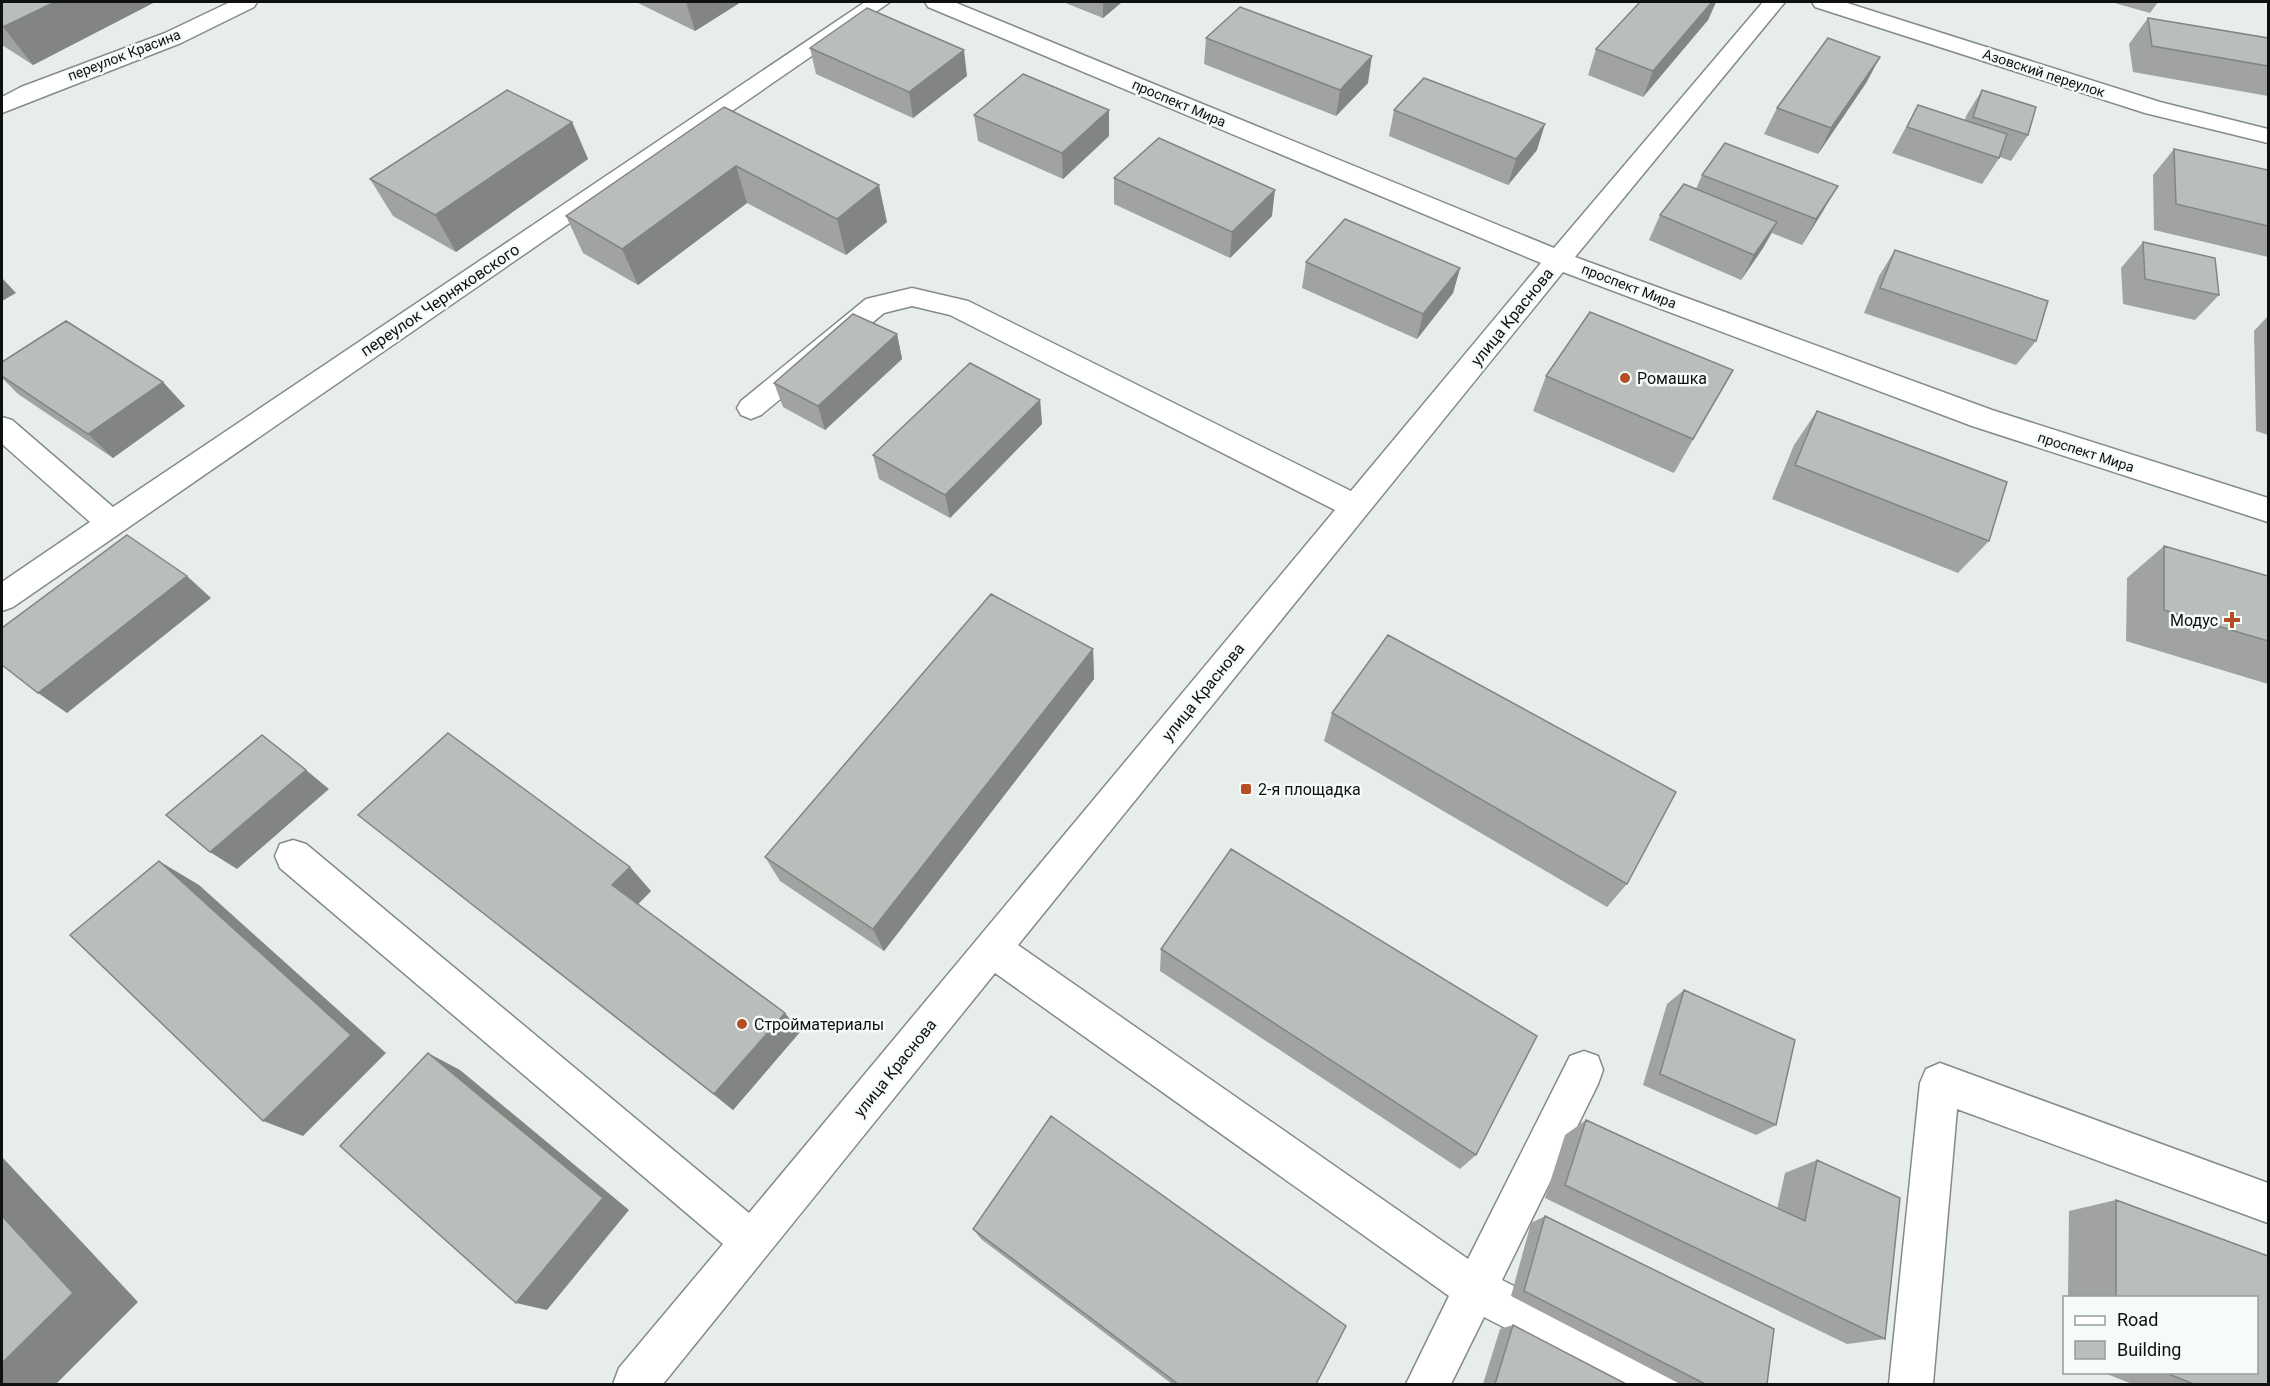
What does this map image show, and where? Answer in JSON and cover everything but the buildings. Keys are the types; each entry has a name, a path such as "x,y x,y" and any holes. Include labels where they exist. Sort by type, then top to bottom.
{"street":[{"name":"переулок Красина","path":"2,106 29,92 173,38 246,2"},
{"name":"переулок Черняховского","path":"2,598 879,2"},
{"name":"проспект Мира","path":"936,2 1558,260 1982,418 2268,510"},
{"name":"улица Краснова","path":"635,1384 1558,260 1774,2"},
{"name":"Азовский переулок","path":"1823,2 2153,108 2268,136"},
{"path":"751,408 876,306 912,297 958,308 1355,507"},
{"path":"2,428 111,523"},
{"path":"293,856 752,1242"},
{"path":"992,949 1476,1290 1659,1384"},
{"path":"1428,1384 1584,1070"},
{"path":"1911,1384 1940,1083 2268,1203"}],"place":[{"name":"Ромашка","path":"1625,378"},
{"name":"Модус","path":"2232,620"},
{"name":"2-я площадка","path":"1246,789"},
{"name":"Стройматериалы","path":"742,1024"}]}
